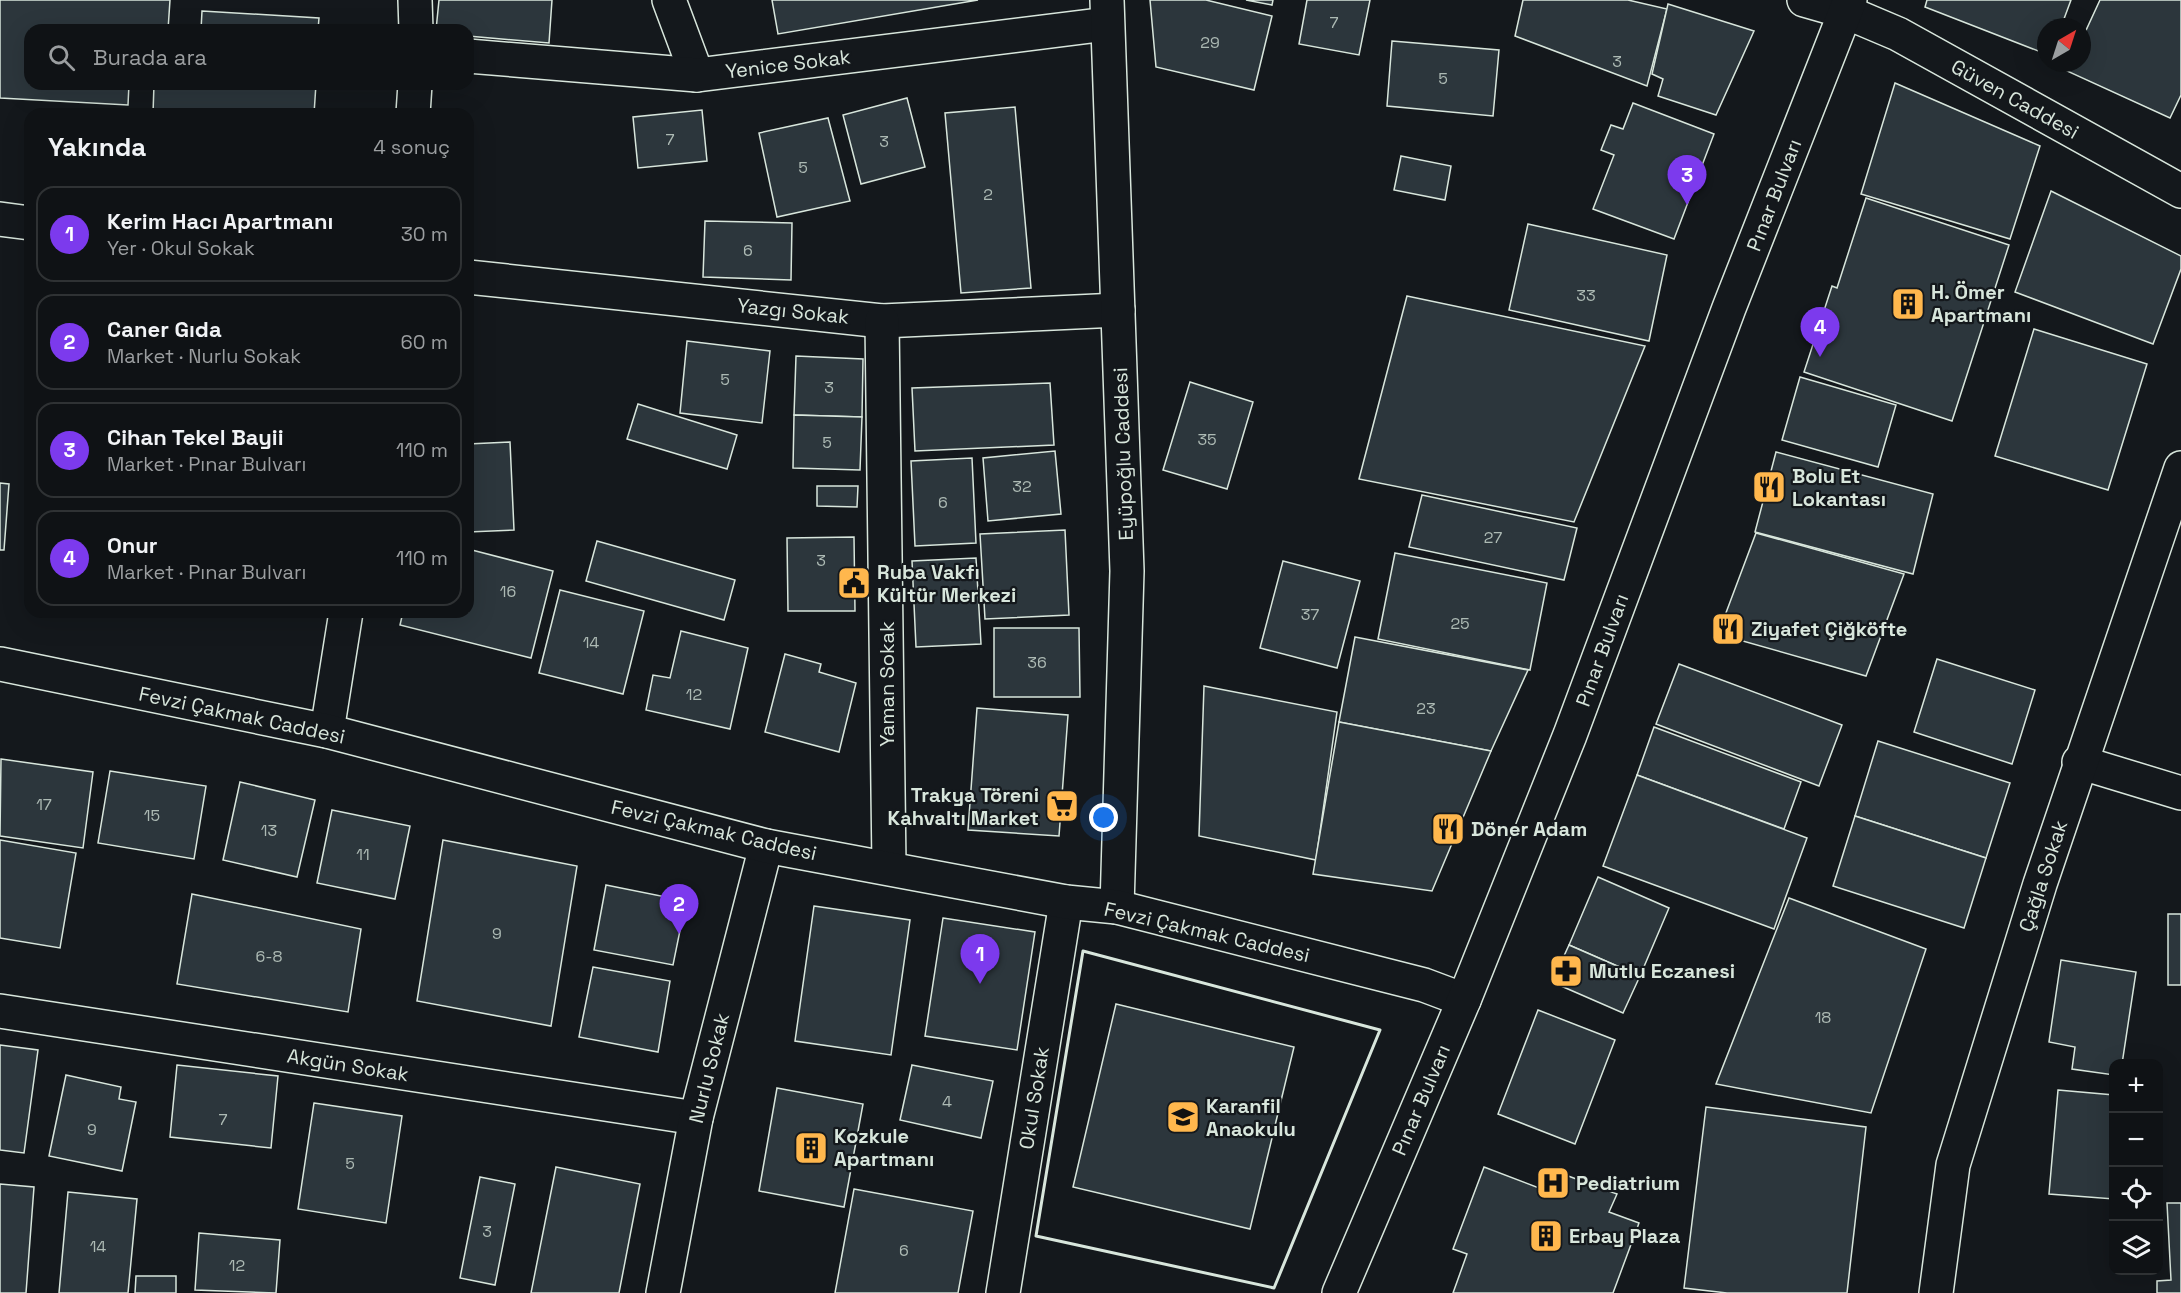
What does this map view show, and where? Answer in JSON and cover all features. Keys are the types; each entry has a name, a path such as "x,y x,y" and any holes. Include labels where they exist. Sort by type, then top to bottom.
{"street":[{"path":"415,0 416,24"},
{"path":"669,0 697,75"},
{"name":"Güven Caddesi","path":"1804,0 1848,6 2180,188"},
{"name":"Pınar Bulvarı","path":"1339,1293 1464,1000 1570,735 1729,308 1848,6"},
{"name":"Yenice Sokak","path":"474,56 697,75 1107,12"},
{"name":"Eyüpoğlu Caddesi","path":"1107,12 1127,571 1117,907"},
{"path":"413,108 415,90"},
{"path":"0,219 24,222"},
{"name":"Yazgı Sokak","path":"474,278 882,321 1118,310"},
{"name":"Yaman Sokak","path":"882,321 889,867"},
{"name":"Çağla Sokak","path":"1936,1293 1953,1165 2079,762 2181,468"},
{"path":"327,731 345,618"},
{"name":"Fevzi Çakmak Caddesi","path":"0,664 327,731 766,846 889,867 1066,902 1117,907 1424,985 1464,1000"},
{"path":"2079,762 2181,793"},
{"name":"Nurlu Sokak","path":"663,1293 696,1118 766,846"},
{"name":"Okul Sokak","path":"1003,1293 1066,902"},
{"name":"Akgün Sokak","path":"0,1011 696,1118"}],"building":[{"path":"0,0 170,0 168,24 24,24 24,90 129,90 128,105 0,98"},
{"path":"439,0 552,0 549,43 474,37 474,24 437,24"},
{"path":"772,0 978,0 778,34"},
{"path":"1150,0 1206,0 1272,16 1254,90 1156,67"},
{"path":"1246,0 1273,0 1272,5"},
{"path":"1307,0 1370,0 1359,55 1299,44"},
{"path":"1523,0 1628,0 1667,9 1647,86 1515,36"},
{"path":"1927,0 2071,0 2064,18 2037,18 2037,51 1925,7"},
{"path":"2100,0 2181,0 2181,95 2170,118 2069,72 2091,72 2091,20"},
{"path":"1668,4 1754,31 1716,115 1658,96 1663,79 1652,74"},
{"path":"202,11 319,18 318,24 201,24"},
{"path":"1392,41 1499,50 1493,116 1387,106"},
{"path":"1895,83 2040,146 2010,239 1861,194"},
{"path":"154,90 316,90 314,108 153,108"},
{"path":"907,98 925,167 861,184 843,115"},
{"path":"1633,103 1714,134 1674,239 1593,209 1614,155 1601,150 1611,125 1623,129"},
{"path":"1015,107 1031,288 961,293 945,113"},
{"path":"702,110 707,161 638,168 633,117"},
{"path":"828,118 850,201 777,217 759,133"},
{"path":"1401,156 1451,166 1445,200 1394,190"},
{"path":"2051,191 2181,256 2181,269 2153,344 2015,292"},
{"name":"H. Ömer Apartmanı","path":"1866,198 2009,245 1952,421 1804,372 1832,286 1837,288"},
{"path":"705,221 792,223 791,280 703,277"},
{"path":"1528,224 1667,255 1649,341 1509,310"},
{"path":"1407,296 1645,346 1574,522 1359,479"},
{"path":"2034,329 2147,364 2108,490 1995,456"},
{"path":"687,341 770,351 762,423 680,413"},
{"path":"796,356 863,359 862,417 794,415"},
{"path":"1800,377 1896,405 1878,467 1782,440"},
{"path":"1190,382 1253,402 1227,489 1163,470"},
{"path":"1050,383 1054,445 915,451 912,388"},
{"path":"638,404 737,435 727,469 627,439"},
{"path":"794,415 862,417 860,470 793,468"},
{"path":"510,442 514,530 474,532 474,444"},
{"path":"1055,451 1061,514 988,521 983,458"},
{"path":"1776,452 1933,494 1913,574 1755,532"},
{"path":"972,458 976,543 915,546 911,461"},
{"path":"0,483 9,484 4,550 0,550"},
{"path":"817,486 858,486 857,507 817,506"},
{"path":"1422,495 1577,528 1564,580 1409,547"},
{"path":"1065,530 1069,615 985,619 980,534"},
{"path":"1756,533 1904,574 1866,676 1718,634"},
{"path":"854,537 855,611 788,611 787,538"},
{"path":"597,541 735,580 724,620 586,581"},
{"path":"474,551 553,571 531,658 400,625 402,618 474,618"},
{"path":"1395,553 1547,583 1530,670 1378,639"},
{"path":"976,558 981,644 916,647 912,561"},
{"path":"1283,561 1360,581 1337,668 1260,648"},
{"path":"560,590 644,611 623,694 539,673"},
{"path":"994,628 1079,628 1080,697 994,697"},
{"path":"681,631 748,648 730,729 646,710 653,675 670,678"},
{"path":"1355,637 1528,670 1491,751 1339,722"},
{"path":"785,654 821,664 819,672 856,683 839,752 765,732"},
{"path":"1937,659 2035,690 2012,764 1914,732"},
{"path":"1679,664 1842,725 1819,786 1656,724"},
{"path":"1204,686 1337,712 1316,860 1199,836"},
{"path":"977,708 1068,715 1059,836 968,830"},
{"path":"1339,722 1491,751 1432,891 1313,874"},
{"path":"1654,727 1801,782 1784,829 1637,775"},
{"path":"1878,741 2010,783 1986,858 1855,816"},
{"path":"1,759 93,772 83,848 0,836"},
{"path":"110,771 206,786 194,859 98,843"},
{"path":"1637,775 1807,838 1774,929 1603,866"},
{"path":"240,782 315,800 297,877 223,860"},
{"path":"332,810 410,826 395,899 317,883"},
{"path":"1855,816 1986,858 1964,928 1833,886"},
{"path":"0,840 76,853 60,948 0,938"},
{"path":"443,840 577,866 551,1026 417,1001"},
{"path":"1598,877 1669,908 1640,976 1569,945"},
{"path":"606,885 686,901 673,965 594,950"},
{"path":"192,894 361,929 348,1012 177,984"},
{"path":"1789,898 1926,949 1871,1113 1716,1084"},
{"path":"814,906 910,920 891,1055 795,1041"},
{"path":"2168,914 2181,914 2181,985 2168,985"},
{"path":"943,918 1035,932 1017,1050 925,1036"},
{"path":"1569,945 1640,976 1623,1013 1552,982"},
{"path":"2061,960 2136,972 2123,1059 2109,1059 2109,1074 2072,1069 2075,1047 2049,1042"},
{"path":"593,967 670,981 658,1052 579,1037"},
{"name":"Karanfil Anaokulu","path":"1116,1004 1294,1047 1250,1229 1073,1187"},
{"path":"1538,1010 1615,1040 1575,1144 1498,1114"},
{"path":"0,1045 38,1050 24,1153 0,1150"},
{"path":"177,1065 278,1076 271,1148 170,1137"},
{"path":"912,1065 993,1081 981,1138 900,1120"},
{"path":"66,1075 121,1087 119,1099 136,1102 122,1171 49,1156"},
{"name":"Kozkule Apartmanı","path":"777,1088 863,1104 844,1207 759,1191"},
{"path":"2058,1090 2109,1095 2109,1199 2049,1194"},
{"path":"314,1103 402,1116 386,1223 298,1209"},
{"path":"1706,1107 1866,1127 1847,1293 1727,1293 1684,1288"},
{"path":"556,1167 640,1184 619,1293 531,1293"},
{"name":"Erbay Plaza","path":"1484,1167 1552,1193 1560,1173 1617,1194 1609,1212 1639,1223 1613,1293 1453,1293 1467,1254 1453,1249"},
{"path":"480,1177 515,1184 495,1285 460,1278"},
{"path":"0,1184 34,1187 26,1293 0,1293"},
{"path":"854,1189 973,1211 958,1293 835,1293"},
{"path":"68,1192 137,1199 128,1293 59,1293"},
{"path":"2167,1203 2181,1203 2181,1293 2157,1293 2157,1281 2171,1280"},
{"path":"199,1233 280,1240 276,1293 195,1290"},
{"path":"136,1276 176,1276 176,1293 135,1293"}],"wall":[{"path":"1083,951 1380,1030 1274,1288 1036,1236 1083,951"}],"place":[{"name":"Cihan Tekel Bayii","path":"1687,205"},
{"name":"H. Ömer Apartmanı","path":"1908,304"},
{"name":"Onur","path":"1820,357"},
{"name":"Bolu Et Lokantası","path":"1769,487"},
{"name":"Ruba Vakfı Kültür Merkezi","path":"854,583"},
{"name":"Ziyafet Çiğköfte","path":"1728,629"},
{"name":"Trakya Töreni Kahvaltı Market","path":"1062,806"},
{"name":"Döner Adam","path":"1448,829"},
{"name":"Caner Gıda","path":"679,934"},
{"name":"Mutlu Eczanesi","path":"1566,971"},
{"name":"Kerim Hacı Apartmanı","path":"980,984"},
{"name":"Karanfil Anaokulu","path":"1183,1117"},
{"name":"Kozkule Apartmanı","path":"811,1148"},
{"name":"Pediatrium","path":"1553,1183"},
{"name":"Erbay Plaza","path":"1546,1236"}]}
